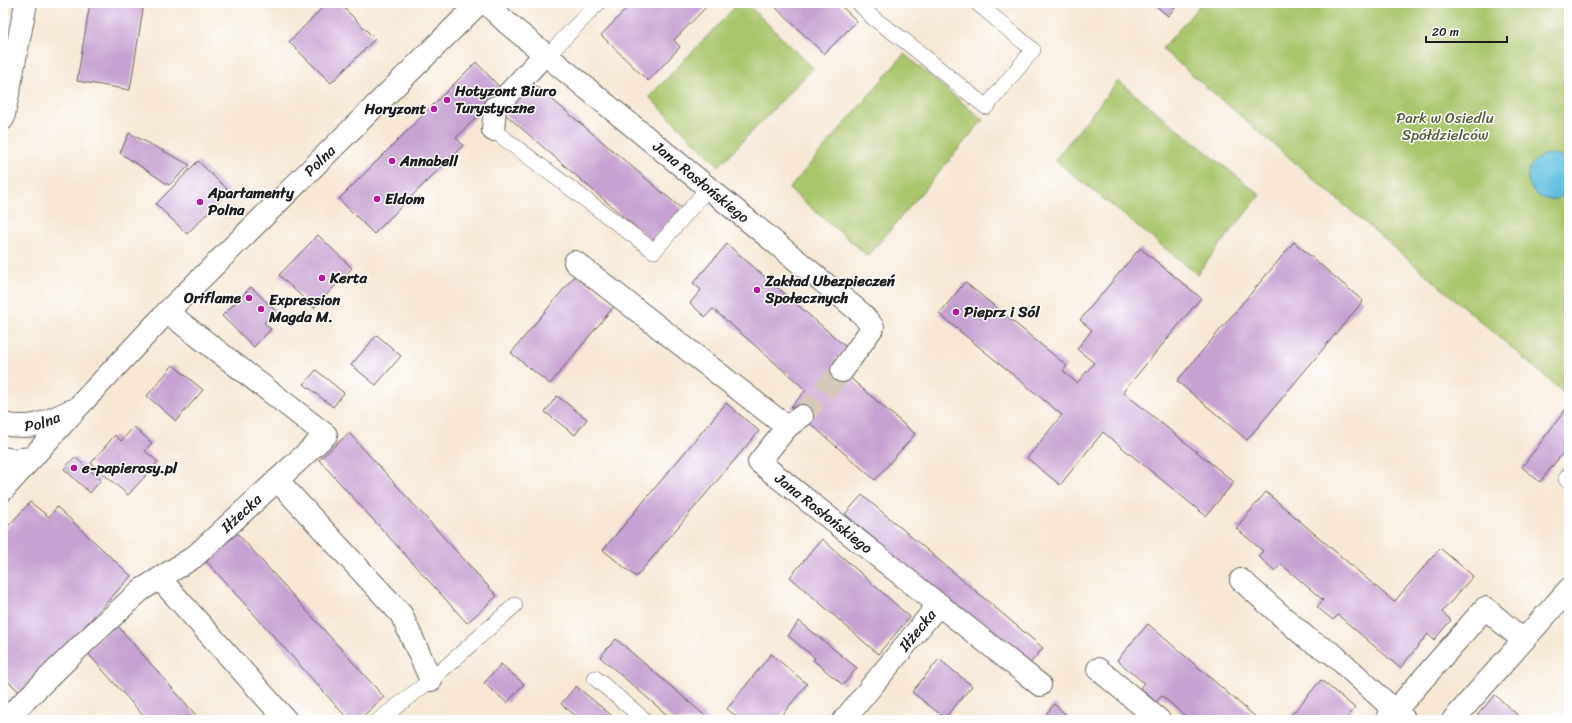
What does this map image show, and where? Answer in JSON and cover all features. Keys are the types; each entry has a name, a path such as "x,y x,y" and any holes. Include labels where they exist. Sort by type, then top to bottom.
{"street":[{"path":"3,119 26,3"},
{"name":"Polna","path":"3,490 167,312 479,3"},
{"name":"Jana Rosłońskiego","path":"486,3 507,23 862,313 873,327 842,371"},
{"path":"493,130 501,101 546,55"},
{"name":"Jana Rosłońskiego","path":"575,262 794,421 759,462 939,604"},
{"name":"Iłżecka","path":"5,720 116,612 141,590 194,557 326,435 167,312"},
{"name":"Polna","path":"3,424 11,426 35,426 78,407"},
{"path":"3,458 13,460 32,458"},
{"path":"277,480 401,614 430,680"},
{"path":"160,579 286,720"},
{"path":"1241,580 1309,640 1333,654 1396,717 1485,608 1523,640"},
{"path":"1453,720 1569,589"},
{"name":"Iłżecka","path":"844,720 939,604 1040,685"},
{"path":"1098,669 1160,720"}],"lane":[{"path":"546,55 598,3"},
{"path":"859,3 873,18 986,107 1033,50 977,3"},
{"path":"493,130 654,251 708,188"},
{"path":"379,720 430,680 515,605"},
{"path":"594,678 645,720"}],"green space":[{"path":"739,3 746,3 813,68 719,166 649,97"},
{"name":"Park w Osiedlu Spółdzielców","path":"1202,3 1569,3 1569,397 1162,49"},
{"path":"904,54 983,120 868,256 789,189"},
{"path":"1118,81 1260,195 1197,274 1055,160"}],"water":[{"path":"1546,154 1559,156 1564,158 1569,163 1569,190 1559,198 1549,199 1539,196 1532,190 1528,181 1529,171 1534,162"}],"building":[{"path":"90,3 144,3 130,90 77,81"},
{"path":"327,3 339,3 375,39 331,83 289,42"},
{"path":"632,3 710,3 674,40 680,47 648,81 601,35"},
{"path":"771,3 838,3 857,21 824,54"},
{"path":"1153,3 1179,3 1168,16"},
{"path":"476,62 507,95 528,79 682,209 654,243 491,102 456,138 463,145 374,234 339,199"},
{"path":"129,133 190,165 169,185 120,153"},
{"path":"198,161 229,191 187,234 156,204"},
{"path":"318,235 352,268 314,308 279,275"},
{"path":"1294,242 1363,301 1247,440 1177,381"},
{"path":"727,244 846,347 833,363 915,434 875,480 791,407 806,390 713,309 705,317 690,303 701,290 693,283"},
{"path":"1140,248 1201,298 1123,392 1234,482 1206,516 1103,432 1060,485 1027,458 1062,415 939,314 965,282 1067,366 1063,371 1077,383 1094,363 1077,349 1092,330 1080,320"},
{"path":"576,274 615,305 550,384 511,353"},
{"path":"251,287 275,310 264,323 271,329 254,347 222,316"},
{"path":"377,335 401,356 376,385 351,365"},
{"path":"173,365 203,390 176,421 147,396"},
{"path":"316,370 344,393 333,407 304,384"},
{"path":"557,396 587,419 575,435 545,412"},
{"path":"726,403 759,431 636,577 603,550"},
{"path":"1569,405 1569,445 1540,482 1522,467"},
{"path":"134,427 152,443 145,451 158,462 128,495 91,463 115,435 121,441"},
{"path":"349,433 497,596 467,623 319,460"},
{"path":"75,457 101,480 90,493 64,469"},
{"path":"1266,492 1394,602 1440,548 1473,576 1442,612 1451,620 1434,640 1428,634 1400,668 1338,615 1333,620 1317,607 1323,600 1281,564 1275,571 1258,556 1263,551 1236,528"},
{"path":"862,495 1043,648 1026,668 845,514"},
{"path":"30,502 49,517 57,507 131,576 22,694 3,677 3,532"},
{"path":"237,533 384,697 359,720 349,720 206,561"},
{"path":"822,539 910,617 878,654 790,577"},
{"path":"799,621 857,668 843,685 813,660 815,658 788,636"},
{"path":"116,624 200,720 147,720 85,650"},
{"path":"1148,624 1259,720 1190,720 1162,696 1156,702 1140,688 1144,683 1117,660"},
{"path":"616,639 710,720 673,720 600,657"},
{"path":"771,654 807,684 778,720 741,720 727,709"},
{"path":"939,659 972,686 945,718 912,692"},
{"path":"501,664 524,684 507,703 484,683"},
{"path":"1321,680 1355,708 1345,720 1287,720"},
{"path":"576,686 617,720 581,720 561,704"},
{"path":"1495,695 1523,720 1473,720"},
{"path":"1054,704 1072,720 1041,720"}],"tunnel":[{"path":"802,416 842,371"}],"place":[{"name":"Hotyzont Biuro Turystyczne","path":"447,100"},
{"name":"Horyzont","path":"434,109"},
{"name":"Annabell","path":"392,161"},
{"name":"Eldom","path":"377,199"},
{"name":"Apartamenty Polna","path":"200,202"},
{"name":"Kerta","path":"322,278"},
{"name":"Zakład Ubezpieczeń Społecznych","path":"757,290"},
{"name":"Oriflame","path":"249,298"},
{"name":"Expression Magda M.","path":"261,309"},
{"name":"Pieprz i Sól","path":"956,312"},
{"name":"e-papierosy.pl","path":"74,468"}]}
